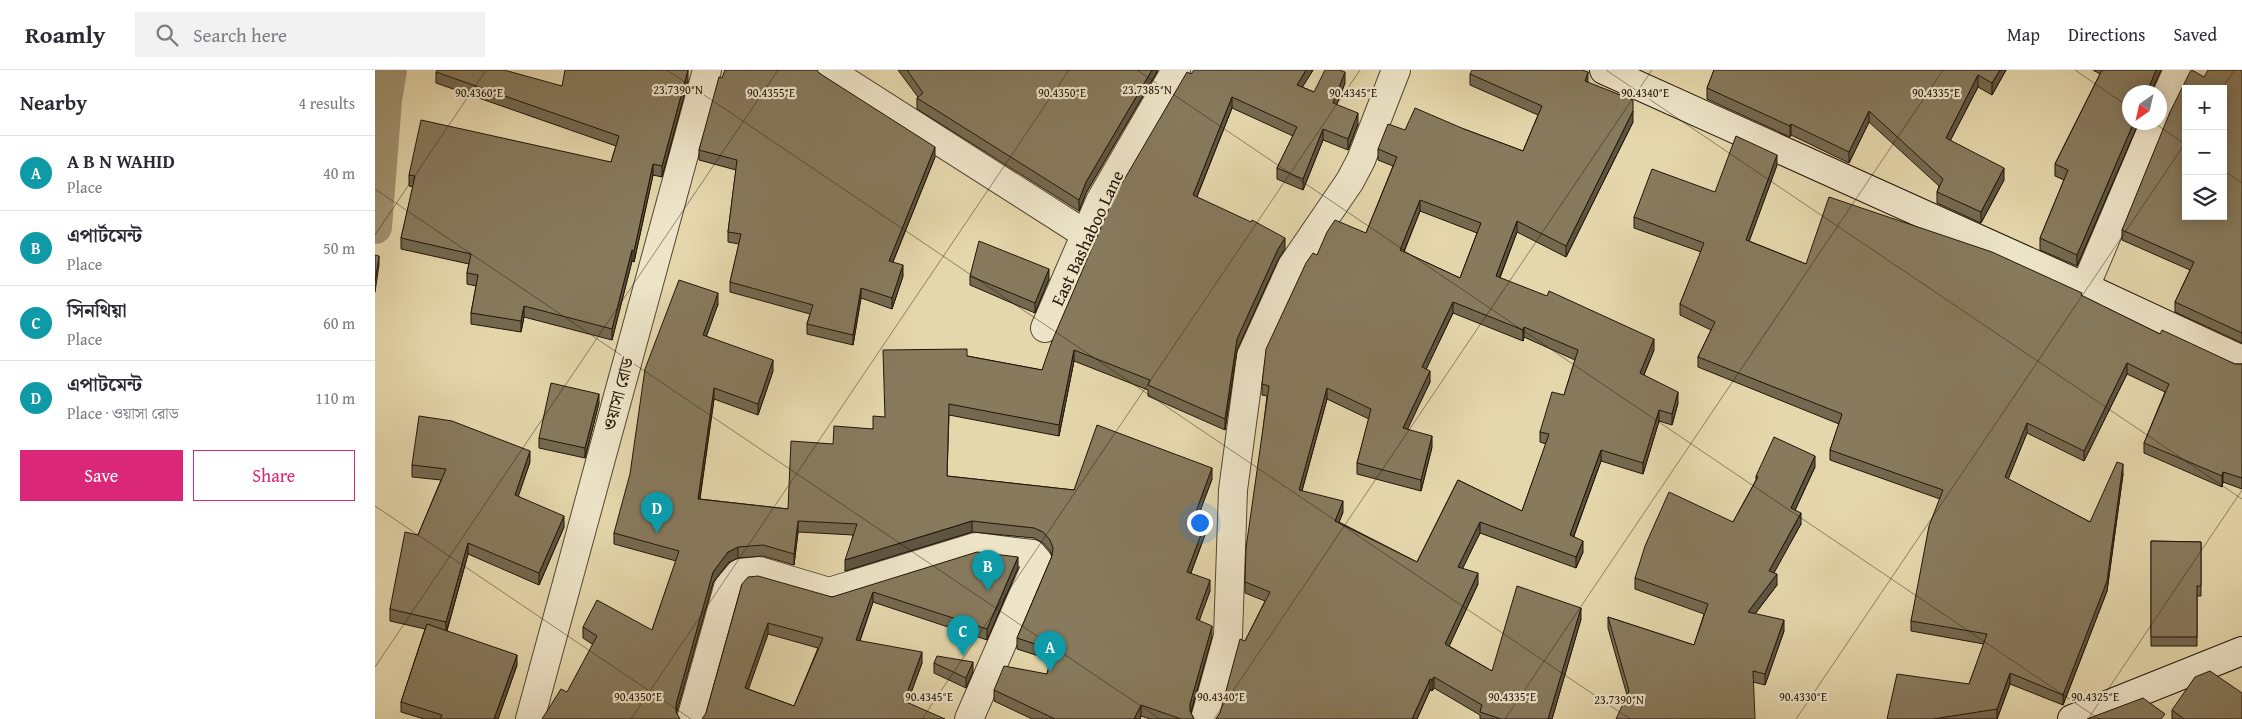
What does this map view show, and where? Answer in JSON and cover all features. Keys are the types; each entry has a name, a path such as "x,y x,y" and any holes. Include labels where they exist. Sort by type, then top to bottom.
{"street":[{"name":"ওয়াসা রোড","path":"530,719 707,70"},
{"name":"East Bashaboo Lane","path":"1045,328 1100,202 1176,70"},
{"path":"1205,719 1229,636 1233,490 1251,356 1292,266 1350,182 1361,160 1396,70"},
{"path":"1603,70 2085,287 2242,360"},
{"path":"2167,93 2177,70"},
{"path":"844,73 1085,234"},
{"path":"2085,287 2152,130"},
{"path":"691,719 728,588 740,573 759,571 829,592 976,547 1032,554 1039,561 969,719"},
{"path":"2072,719 2242,652"}],"building":[{"path":"437,70 504,70 562,86 565,70 688,70 662,166 653,164 634,251 632,250 612,329 524,306 521,321 471,313 478,275 467,273 471,254 401,238 415,176 409,175 421,120 611,162 619,136 436,72"},
{"path":"725,70 817,70 935,147 889,261 903,265 892,298 861,288 853,335 807,324 813,305 730,282 741,234 728,232 737,160 699,150 719,77 722,78"},
{"path":"907,70 1152,70 1086,182 1079,200 917,98 923,93"},
{"path":"1194,70 1306,70 1297,85 1314,92 1325,70 1340,70 1345,72 1333,103 1358,113 1348,139 1323,129 1303,179 1277,168 1297,127 1232,97 1193,195 1251,222 1252,220 1285,238 1278,249 1237,339 1225,419 1148,385 1150,380 1074,350 1059,425 949,404 947,476 1074,490 1097,425 1212,468 1194,517 1206,521 1187,572 1210,580 1196,619 1212,626 1190,704 1190,711 1194,719 1181,719 1141,705 1134,719 1055,719 994,690 1004,666 1047,674 1053,650 1017,638 1052,556 1053,548 1050,540 1043,532 1034,528 972,521 845,560 857,524 798,521 794,554 763,545 738,547 728,552 713,572 676,704 676,712 680,719 542,719 561,689 567,692 597,636 583,627 597,600 652,630 679,551 614,533 630,474 645,369 679,280 718,293 703,335 773,360 758,404 714,388 698,499 788,509 791,441 833,444 834,426 873,429 873,416 885,417 883,350 967,349 967,356 1042,370 1052,341 1114,197 1187,72 1191,74"},
{"path":"1472,70 1582,70 1588,72 1585,81 1633,100 1633,111 1566,246 1517,221 1496,276 1547,296 1549,291 1654,339 1640,373 1678,392 1672,414 1659,410 1643,463 1601,450 1570,535 1583,541 1576,557 1480,522 1458,567 1478,573 1445,644 1492,671 1517,586 1581,608 1548,719 1501,719 1480,712 1482,705 1434,677 1432,680 1430,679 1412,719 1216,719 1220,713 1240,639 1245,641 1270,592 1245,582 1246,548 1269,386 1262,384 1266,349 1306,263 1313,253 1317,255 1327,232 1335,220 1366,233 1397,157 1378,149 1388,124 1405,130 1415,108 1523,151 1542,106 1470,74","holes":["1420,200 1481,223 1460,278 1400,250","1453,302 1523,330 1524,327 1578,350 1564,395 1552,392 1540,432 1549,434 1522,511 1458,480 1417,562 1335,521 1343,501 1299,490 1327,388 1371,409 1357,463 1421,480 1432,436 1403,428 1430,371 1422,367"]},
{"path":"1714,70 2000,70 1992,83 1978,75 1946,138 2004,168 1981,212 1937,192 1943,179 1869,111 1849,152 1791,124 1790,126 1707,88"},
{"path":"2102,70 2156,70 2150,85 2122,85 2122,130 2131,130 2077,255 2040,238 2068,170 2055,164"},
{"path":"2191,70 2204,77 2208,70 2242,70 2242,333 2175,302 2194,262 2122,230 2163,130 2167,130 2167,119 2182,88 2182,220 2227,220 2227,85 2184,85"},
{"path":"1736,136 1777,155 1746,240 1806,264 1829,197 1992,252 2082,293 2081,295 2160,334 2162,330 2235,364 2242,364 2242,478 2223,472 2222,476 2144,443 2169,384 2127,363 2084,451 2027,423 2005,477 2090,522 2117,462 2123,464 2107,581 2063,695 2010,673 1997,709 1933,719 1887,719 1897,674 1969,684 1987,634 1911,621 1929,526 1943,490 1830,450 1842,414 1698,357 1715,322 1680,304 1704,243 1634,217 1652,169 1715,192"},
{"path":"979,241 1049,269 1035,303 970,276"},
{"path":"375,255 379,256 375,282"},
{"path":"551,383 599,394 585,448 539,438"},
{"path":"419,416 452,421 530,451 515,495 564,516 539,573 468,543 446,622 390,609 405,532 418,535 446,469 412,465"},
{"path":"1774,437 1815,456 1791,508 1801,513 1769,571 1777,574 1748,612 1784,620 1765,674 1753,671 1755,719 1616,719 1629,691 1608,617 1694,645 1708,604 1635,578 1645,546 1669,492 1733,522 1758,477 1756,476"},
{"path":"2151,541 2201,542 2201,586 2197,586 2197,637 2151,637"},
{"path":"977,552 1018,557 987,629 873,592 856,640 922,652 904,701 945,719 702,719 706,713 742,584 748,577 758,576 832,597","holes":["768,623 823,638 794,706 745,688"]},
{"path":"427,624 517,655 494,719 440,719 442,715 401,702"},
{"path":"937,656 973,662 966,678 934,663"},
{"path":"2210,671 2242,693 2242,719 2184,719 2172,710 2195,677"},
{"path":"2143,698 2165,714 2161,719 2087,719"}],"waterway":[{"path":"375,227 385,100 390,70"}],"place":[{"name":"এপাটমেন্ট","path":"657,533"},
{"name":"এপার্টমেন্ট","path":"988,591"},
{"name":"সিনথিয়া","path":"963,656"},
{"name":"A B N WAHID","path":"1050,672"}]}
